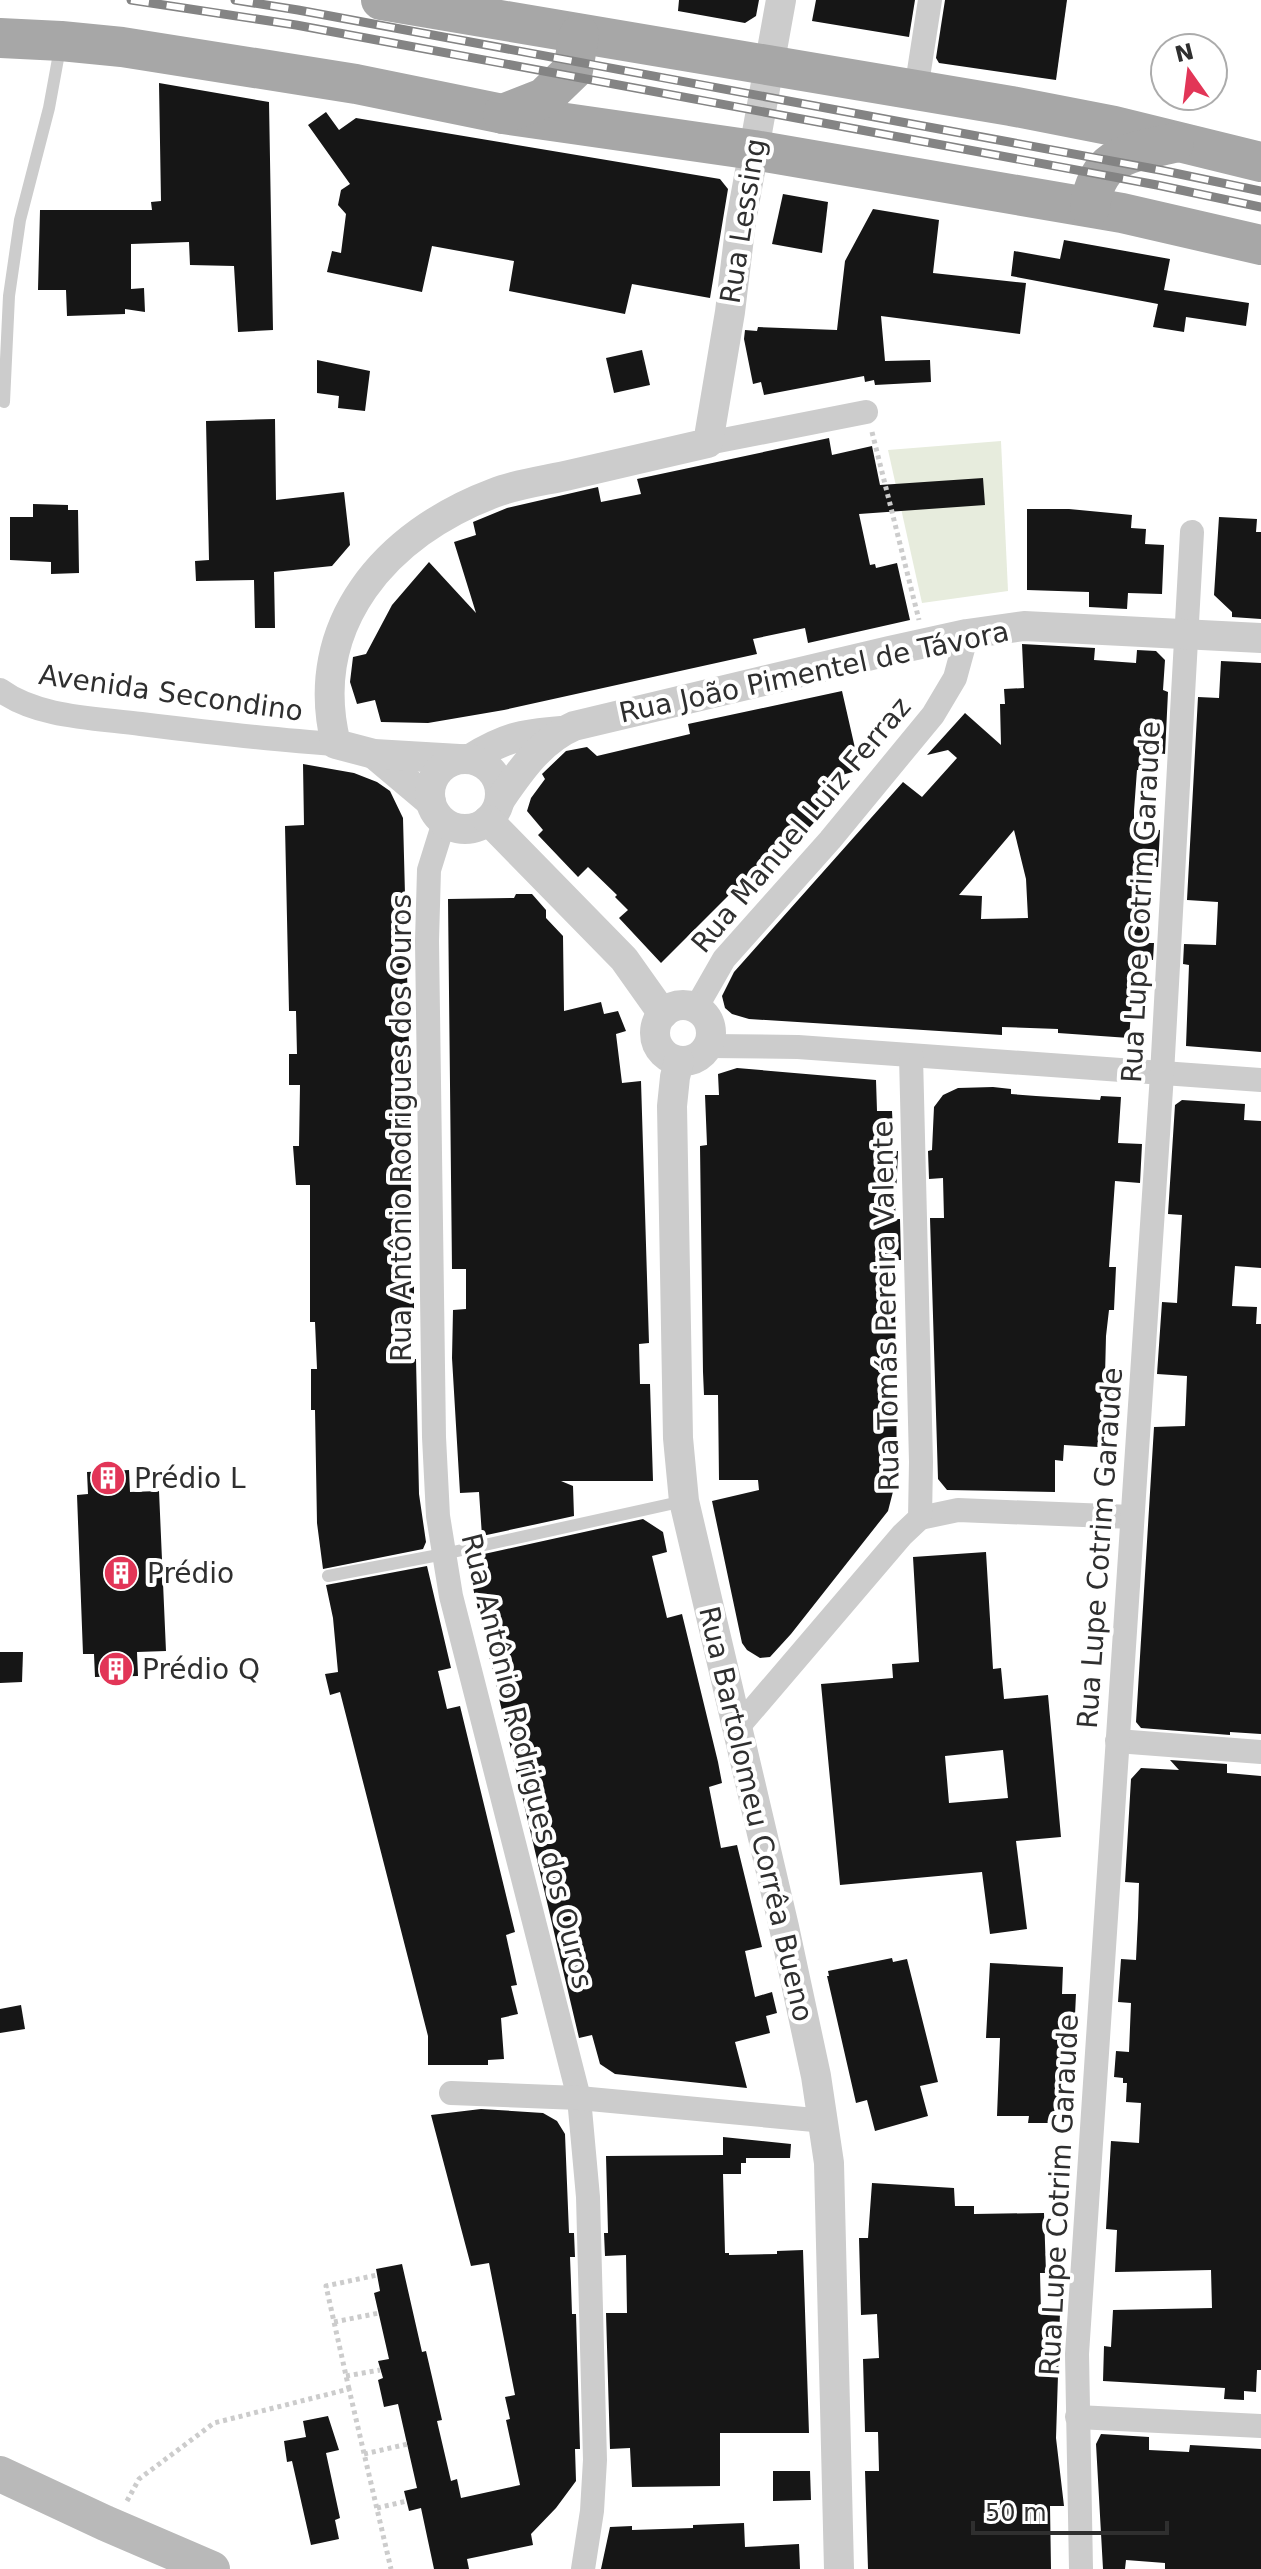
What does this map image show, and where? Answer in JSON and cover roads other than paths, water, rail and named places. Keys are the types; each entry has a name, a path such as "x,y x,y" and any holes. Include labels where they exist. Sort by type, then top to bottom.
{"main road":[{"path":"381,0 482,9 579,35 1114,126 1261,162"},
{"path":"503,114 544,98 573,70 579,35"},
{"path":"0,38 122,47 342,81 503,114 754,150 1090,207 1261,245"},
{"path":"1090,207 1093,187 1110,163 1129,153 1182,142"},
{"path":"0,2474 212,2569"}],"street":[{"name":"Rua Lessing","path":"708,443 781,0"},
{"path":"916,90 930,0"},
{"path":"374,754 437,812 466,829 494,810 500,789 490,769 464,759 374,754 336,744 328,701 332,664 352,603 371,578 408,541 447,513 497,491 708,443 866,412"},
{"name":"Rua Lupe Cotrim Garaude","path":"1081,2569 1077,2354 1162,1074 1192,532"},
{"name":"Rua João Pimentel de Távora","path":"464,759 523,734 561,731 596,719 967,634 1024,626 1261,638"},
{"name":"Rua Manuel Luiz Ferraz","path":"696,1008 724,959 830,840 933,715 955,678 967,634"},
{"name":"Avenida Secondino","path":"0,690 11,699 36,708 89,717 265,740 336,744"},
{"name":"Rua João Pimentel de Távora","path":"494,810 537,752 561,731"},
{"path":"437,812 430,791 439,770 464,759"},
{"path":"494,810 624,959 663,1014"},
{"name":"Rua Antônio Rodrigues dos Ouros","path":"437,812 429,870 427,941 434,1437 438,1516 472,1683 579,2098 588,2197 595,2460 592,2511 583,2569"},
{"path":"678,1006 696,1008 703,1013 711,1029 709,1046 696,1059 671,1059 658,1047 655,1030 663,1014 678,1006"},
{"path":"709,1046 798,1047 1261,1080"},
{"name":"Rua Tomás Pereira Valente","path":"738,1727 902,1535 920,1518 911,1056"},
{"name":"Rua Bartolomeu Corrêa Bueno","path":"679,1061 672,1106 678,1438 684,1501 784,1927 825,2121 829,2163 839,2569"},
{"path":"920,1518 958,1510 1132,1517"},
{"path":"1117,1741 1261,1752"},
{"path":"451,2093 579,2098 825,2121"},
{"path":"1077,2417 1261,2426"}],"lane":[{"path":"4,402 9,296 20,220 49,108 61,41"},
{"path":"328,1576 684,1501"}],"railway":[{"path":"131,0 296,25 1261,207"},
{"path":"235,0 1261,191"}],"place":[{"name":"Prédio L","path":"108,1478"},
{"name":"Prédio","path":"121,1573"},
{"name":"Prédio Q","path":"116,1669"}]}
